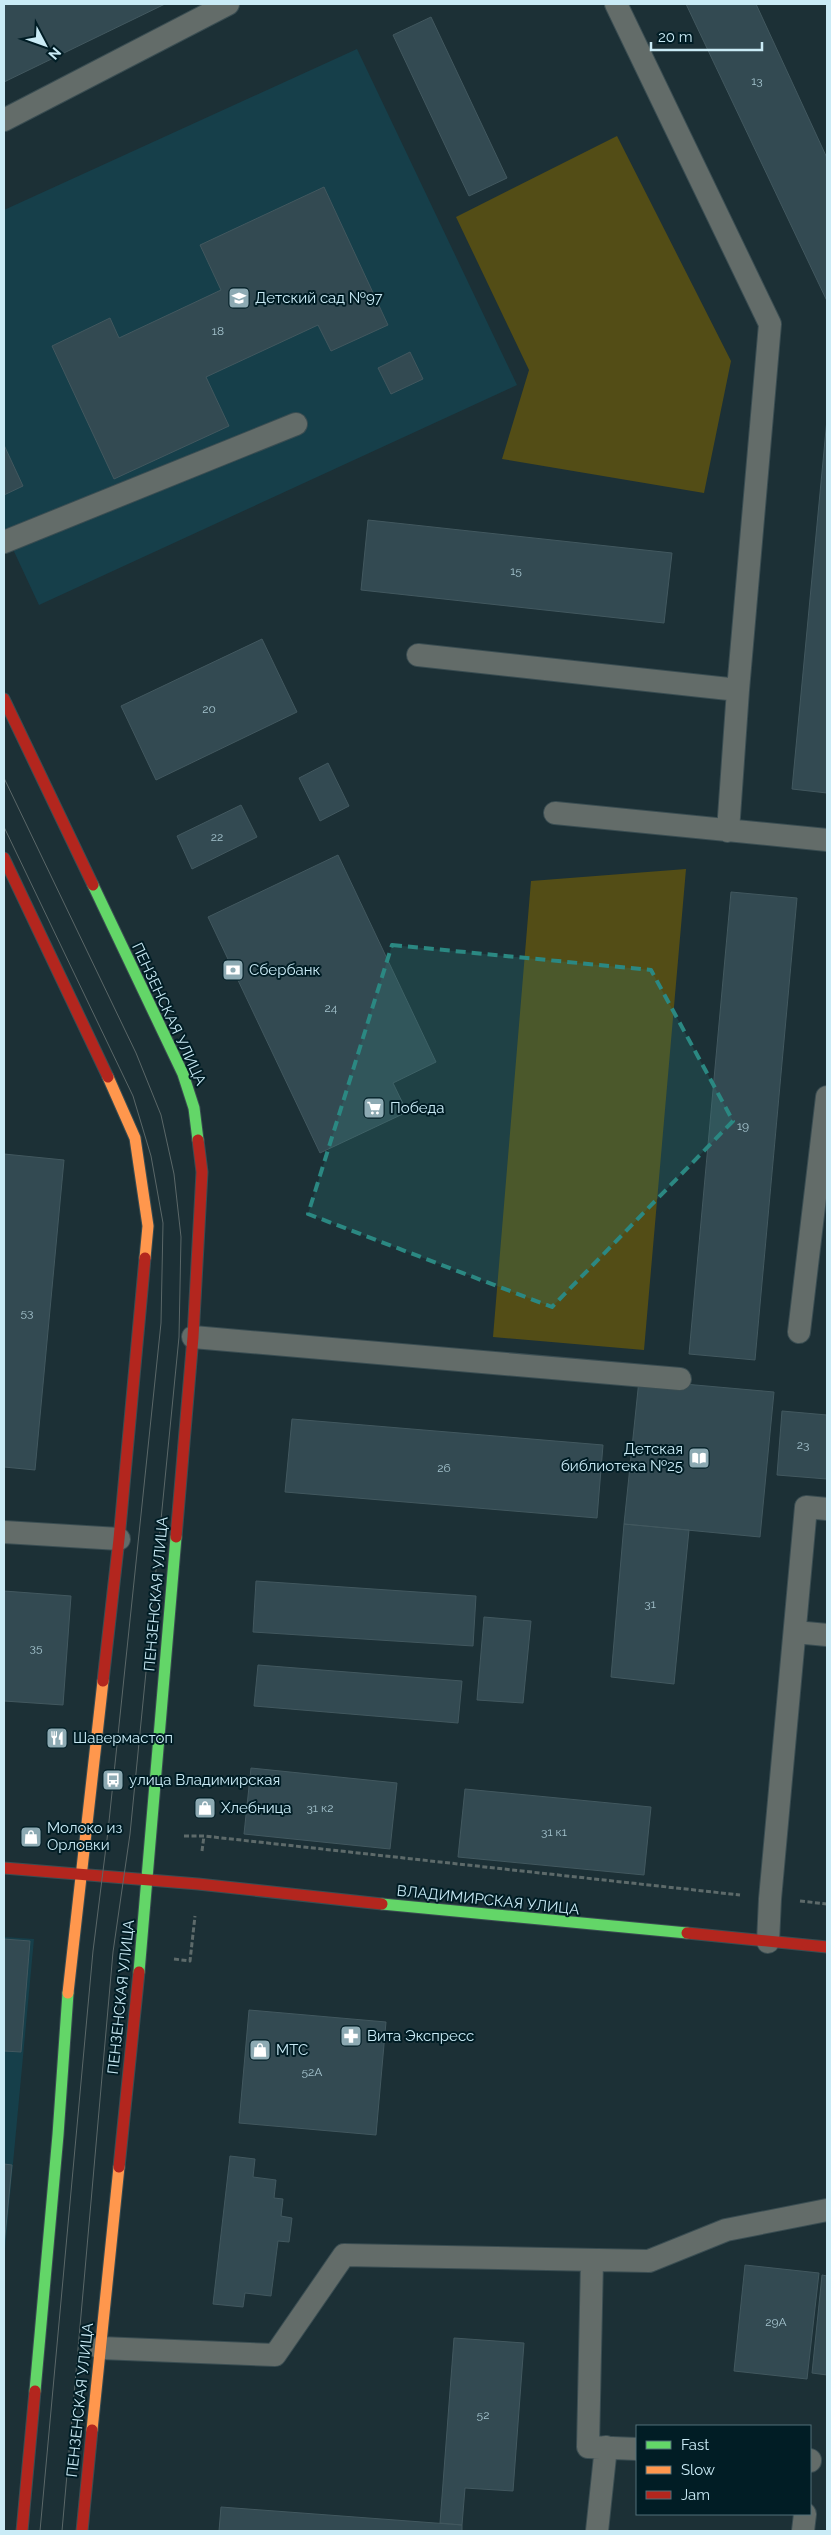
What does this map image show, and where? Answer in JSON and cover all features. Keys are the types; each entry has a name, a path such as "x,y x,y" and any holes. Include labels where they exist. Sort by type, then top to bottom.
{"main road":[{"name":"ПЕНЗЕНСКАЯ УЛИЦА","path":"4,700 183,1074 194,1108 202,1172 193,1337 146,1881 82,2531"},
{"path":"4,858 87,1029 135,1138 148,1226 119,1539 70,1950 58,2135 22,2531"},
{"path":"4,1868 80,1874"},
{"name":"ВЛАДИМИРСКАЯ УЛИЦА","path":"80,1874 827,1947"}],"lane":[{"path":"4,120 228,4"},
{"path":"616,4 770,324 738,690 728,831"},
{"path":"4,542 296,424"},
{"path":"418,655 738,690"},
{"path":"555,813 827,840"},
{"path":"799,1332 827,1097"},
{"path":"193,1337 680,1379"},
{"path":"768,1942 770,1899 806,1507 827,1509"},
{"path":"4,1532 119,1539"},
{"path":"795,1632 827,1635"},
{"path":"100,2348 275,2355 344,2255 649,2261 726,2230 827,2210"},
{"path":"592,2260 588,2447 636,2449"},
{"path":"597,2531 606,2447"},
{"path":"803,2531 804,2515"}],"path":[{"path":"150,1835 204,1836 827,1904"}],"highlighted area":[{"path":"392,945 651,970 733,1121 552,1307 308,1214"}],"shaded area":[{"name":"Детский сад №97","path":"357,49 517,385 39,605 4,530 4,210"},
{"path":"617,136 731,361 704,493 502,459 529,370 456,217"},
{"path":"686,869 644,1350 493,1337 531,881"},
{"path":"4,1937 34,1939 5,2249 4,2248"}],"building":[{"path":"4,4 165,4 4,82"},
{"path":"686,4 756,4 827,158 827,301"},
{"path":"431,17 507,178 469,196 393,35"},
{"path":"324,187 388,325 331,351 318,325 206,377 229,426 114,479 52,346 110,318 119,338 221,290 200,245"},
{"path":"410,352 423,379 391,394 378,368"},
{"path":"827,419 827,793 792,789"},
{"path":"4,445 23,486 4,495"},
{"path":"368,520 672,553 664,623 361,590"},
{"path":"262,639 297,712 156,780 121,706"},
{"path":"328,763 349,806 320,821 299,778"},
{"path":"241,805 257,837 192,869 177,836"},
{"path":"338,855 436,1062 393,1083 407,1112 320,1153 208,917"},
{"path":"731,892 797,898 755,1360 689,1354"},
{"path":"4,1154 64,1160 35,1470 4,1467"},
{"name":"Детская библиотека №25","path":"639,1380 774,1392 760,1537 624,1524"},
{"path":"782,1411 827,1415 827,1479 777,1475"},
{"path":"292,1419 603,1445 597,1518 285,1492"},
{"path":"624,1524 689,1530 674,1684 611,1677"},
{"path":"256,1581 476,1596 473,1646 253,1632"},
{"path":"4,1591 71,1596 63,1705 4,1701"},
{"path":"484,1617 531,1621 523,1703 477,1700"},
{"path":"258,1665 462,1681 458,1723 254,1706"},
{"path":"251,1768 397,1783 390,1849 244,1834"},
{"path":"465,1789 651,1807 644,1875 458,1857"},
{"path":"4,1939 30,1941 21,2052 4,2051"},
{"path":"249,2010 386,2022 376,2135 239,2123"},
{"path":"230,2156 255,2159 253,2177 276,2180 274,2198 283,2199 281,2216 292,2218 289,2242 278,2241 271,2296 245,2293 243,2307 213,2304"},
{"path":"4,2164 12,2165 4,2246"},
{"path":"745,2265 819,2273 807,2379 734,2371"},
{"path":"822,2275 827,2276 827,2375 812,2373"},
{"path":"454,2338 524,2343 513,2491 465,2488 462,2525 440,2523"},
{"path":"221,2507 462,2525 462,2531 219,2531"}],"tram line":[{"path":"4,778 136,1053 161,1115 174,1174 181,1237 179,1337 130,1834 113,1952 62,2531"},
{"path":"4,827 133,1096 151,1156 163,1223 161,1323 108,1831 93,1951 40,2531"}],"traffic: fast":[{"path":"93,885 183,1074 194,1108 198,1140"},
{"path":"139,1972 176,1537"},
{"path":"382,1904 687,1933"},
{"path":"35,2391 58,2135 68,1993"}],"traffic: slow":[{"path":"108,1077 135,1138 148,1226 145,1258"},
{"path":"68,1993 103,1681"},
{"path":"92,2430 119,2167"}],"traffic: jam":[{"path":"4,699 93,885"},
{"path":"4,858 108,1077"},
{"path":"176,1537 193,1337 202,1172 198,1140"},
{"path":"103,1681 119,1539 145,1258"},
{"path":"4,1868 198,1884 382,1904"},
{"path":"687,1933 827,1947"},
{"path":"119,2167 139,1972"},
{"path":"22,2531 35,2391"},
{"path":"82,2531 92,2430"}],"place":[{"name":"Детский сад №97","path":"239,298"},
{"name":"Сбербанк","path":"233,970"},
{"name":"Победа","path":"374,1108"},
{"name":"Детская библиотека №25","path":"699,1458"},
{"name":"Шавермастоп","path":"57,1738"},
{"name":"улица Владимирская","path":"113,1780"},
{"name":"Хлебница","path":"205,1808"},
{"name":"Молоко из Орловки","path":"31,1837"},
{"name":"Вита Экспресс","path":"351,2036"},
{"name":"МТС","path":"260,2050"}]}
